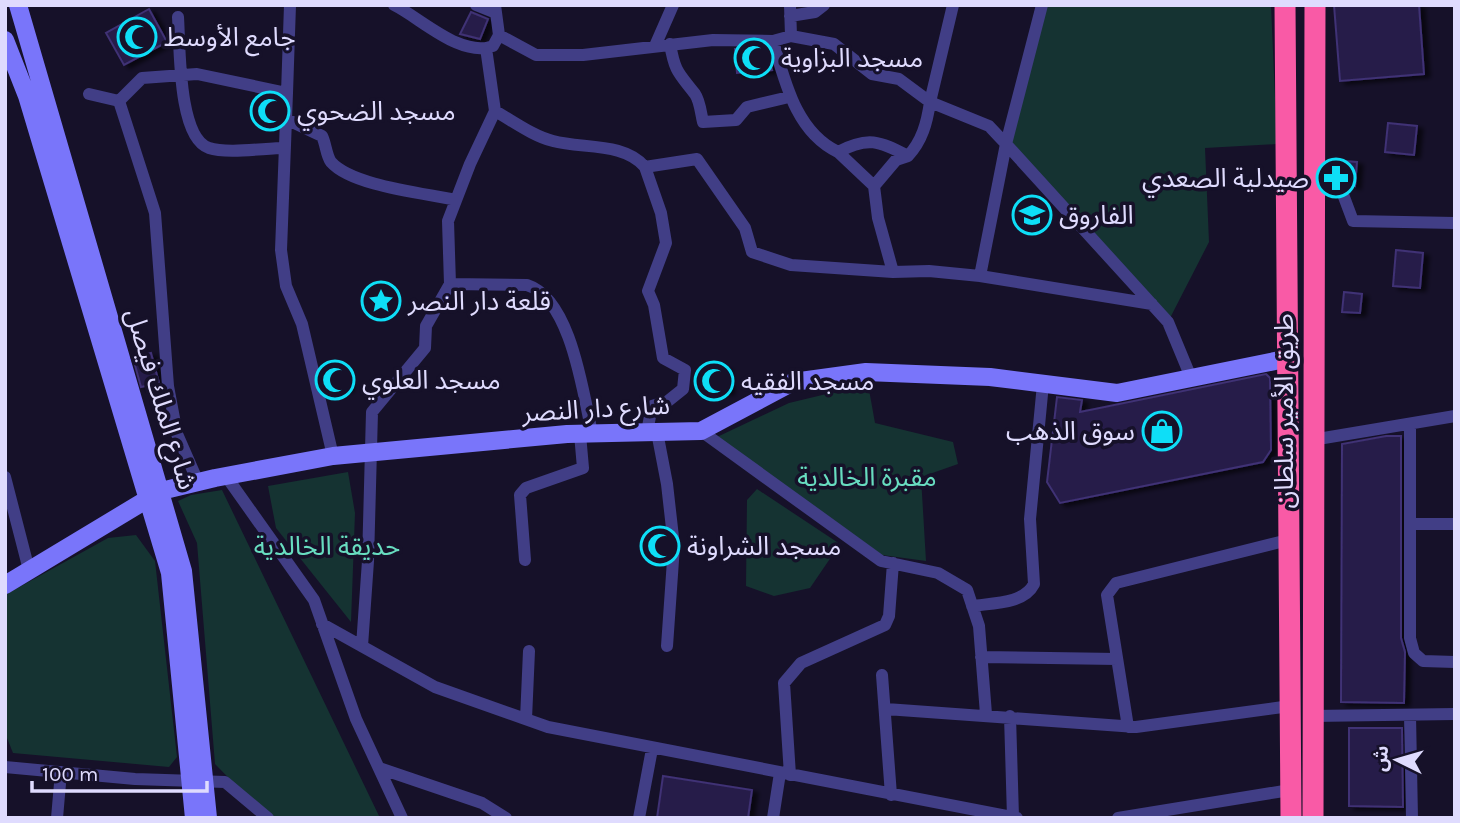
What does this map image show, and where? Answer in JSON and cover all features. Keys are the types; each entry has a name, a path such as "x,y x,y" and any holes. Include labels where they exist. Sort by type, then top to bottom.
{"highway":[{"name":"طريق الأمير سلطان","path":"1285,5 1285,359 1290,818"},
{"name":"طريق الأمير سلطان","path":"1313,818 1312,190 1315,5"}],"street":[{"path":"290,5 281,250 286,286 302,324 333,456"},
{"path":"394,5 463,45 486,48 493,46 499,35 495,9 476,5"},
{"path":"654,46 673,5"},
{"path":"791,36 790,11 815,12 824,5"},
{"path":"874,186 896,160 908,156 917,146 928,120 953,5"},
{"path":"980,276 1006,144 1042,5"},
{"name":"شارع الملك فيصل","path":"15,12 42,95 155,495 183,571 196,781 208,818"},
{"path":"178,17 182,76 190,132 199,143 211,149 285,148"},
{"path":"499,35 536,55 583,55 713,40 773,41 791,36 834,44 872,74 899,79 930,102 989,125 1168,322 1192,380"},
{"path":"5,40 27,96 155,495"},
{"path":"773,41 789,97 821,144 838,152 874,186 878,218 893,272"},
{"path":"670,44 674,66 687,88 696,95 703,122 736,120 747,107 789,97"},
{"path":"362,646 372,412 425,348 426,326 450,284 448,221 495,111 486,48"},
{"path":"119,101 142,78 197,74 287,93"},
{"path":"89,93 119,101"},
{"path":"119,101 155,213 168,386 177,434 198,482"},
{"path":"495,111 552,141 603,148 638,159 645,167 661,213 666,243 648,291 654,304 663,358 685,370 682,389 668,401 652,406 652,432 667,484 674,546 667,646"},
{"path":"286,119 322,136 330,161 344,172 456,200"},
{"path":"838,152 859,141 874,141 908,156"},
{"path":"645,167 697,159 744,228 752,252 801,266 893,272 929,271 980,276 1152,304"},
{"path":"1312,190 1341,189 1353,221 1455,223"},
{"path":"450,284 527,285 537,288 568,328 586,433 584,465 581,471 523,490 519,504 525,561"},
{"name":"شارع دار النصر","path":"5,585 155,495 198,482 333,456 586,433 701,431 793,383 866,372 990,377 1118,393 1285,359"},
{"path":"972,606 1019,598 1030,593 1034,584 1030,519 1043,384"},
{"path":"1312,440 1455,416"},
{"path":"1410,424 1410,638 1414,653 1423,662 1455,662"},
{"path":"701,431 881,561 938,573 967,590 979,626 986,714"},
{"path":"226,476 314,600 356,719 402,818"},
{"path":"5,477 12,525 29,570"},
{"path":"1410,524 1455,524"},
{"path":"1128,727 1107,595 1116,583 1288,540"},
{"path":"774,818 785,774 784,683 801,663 885,625 889,616 893,563"},
{"path":"322,624 435,687 526,719 652,749 891,795 971,814 1015,817 1010,716"},
{"path":"526,719 529,651"},
{"path":"981,657 1117,659"},
{"path":"882,675 891,795"},
{"path":"886,709 986,714 1128,727 1290,706"},
{"path":"1312,716 1455,714"},
{"path":"1410,715 1412,818"},
{"path":"639,818 652,749"},
{"path":"5,767 225,782 268,818"},
{"path":"379,768 472,800 506,818"},
{"path":"57,818 61,772"},
{"path":"194,818 196,781"},
{"path":"1118,818 1190,812 1290,790"}],"green space":[{"path":"1042,5 1271,5 1277,144 1205,148 1209,242 1168,322 1006,144"},
{"name":"مقبرة الخالدية","path":"868,384 875,423 953,442 958,464 921,477 926,561 882,555 717,437 789,403"},
{"name":"حديقة الخالدية","path":"348,472 355,513 351,622 276,528 268,486"},
{"path":"757,489 840,544 810,588 774,596 746,586 747,500"},
{"path":"222,490 380,818 268,818 215,764 197,543 178,501 191,495"},
{"path":"136,535 155,561 177,757 169,767 13,753 5,733 5,595 108,538"}],"building":[{"path":"1334,5 1419,5 1424,74 1340,81"},
{"name":"جامع الأوسط","path":"149,9 167,42 124,65 106,33"},
{"path":"471,12 488,19 480,39 460,34"},
{"name":"مسجد البزاوية","path":"735,49 766,50 772,70 737,73"},
{"name":"مسجد الضحوي","path":"258,97 278,100 277,125 257,124"},
{"path":"1388,123 1417,126 1414,155 1385,152"},
{"path":"1331,160 1357,162 1355,186 1342,180 1330,181"},
{"path":"1396,250 1423,253 1420,288 1393,286"},
{"path":"1344,292 1362,294 1360,313 1342,312"},
{"path":"151,353 159,383 141,387 133,358"},
{"name":"مسجد العلوي","path":"345,367 348,388 327,392 322,371"},
{"name":"مسجد الفقيه","path":"726,367 729,391 701,394 699,370"},
{"name":"سوق الذهب","path":"1266,374 1270,378 1271,450 1263,462 1060,503 1047,482 1057,397 1082,400 1080,412"},
{"path":"1401,436 1401,638 1405,652 1404,703 1341,702 1342,444"},
{"name":"مسجد الشراونة","path":"664,533 664,559 650,561 648,534"},
{"path":"1349,728 1402,728 1403,807 1349,806"},
{"path":"663,776 752,790 748,818 657,818"}],"place":[{"name":"جامع الأوسط","path":"137,37"},
{"name":"مسجد البزاوية","path":"754,58"},
{"name":"مسجد الضحوي","path":"270,111"},
{"name":"صيدلية الصعدي","path":"1336,178"},
{"name":"الفاروق","path":"1032,215"},
{"name":"قلعة دار النصر","path":"381,301"},
{"name":"مسجد العلوي","path":"335,380"},
{"name":"مسجد الفقيه","path":"714,381"},
{"name":"سوق الذهب","path":"1162,431"},
{"name":"مسجد الشراونة","path":"660,546"}]}
